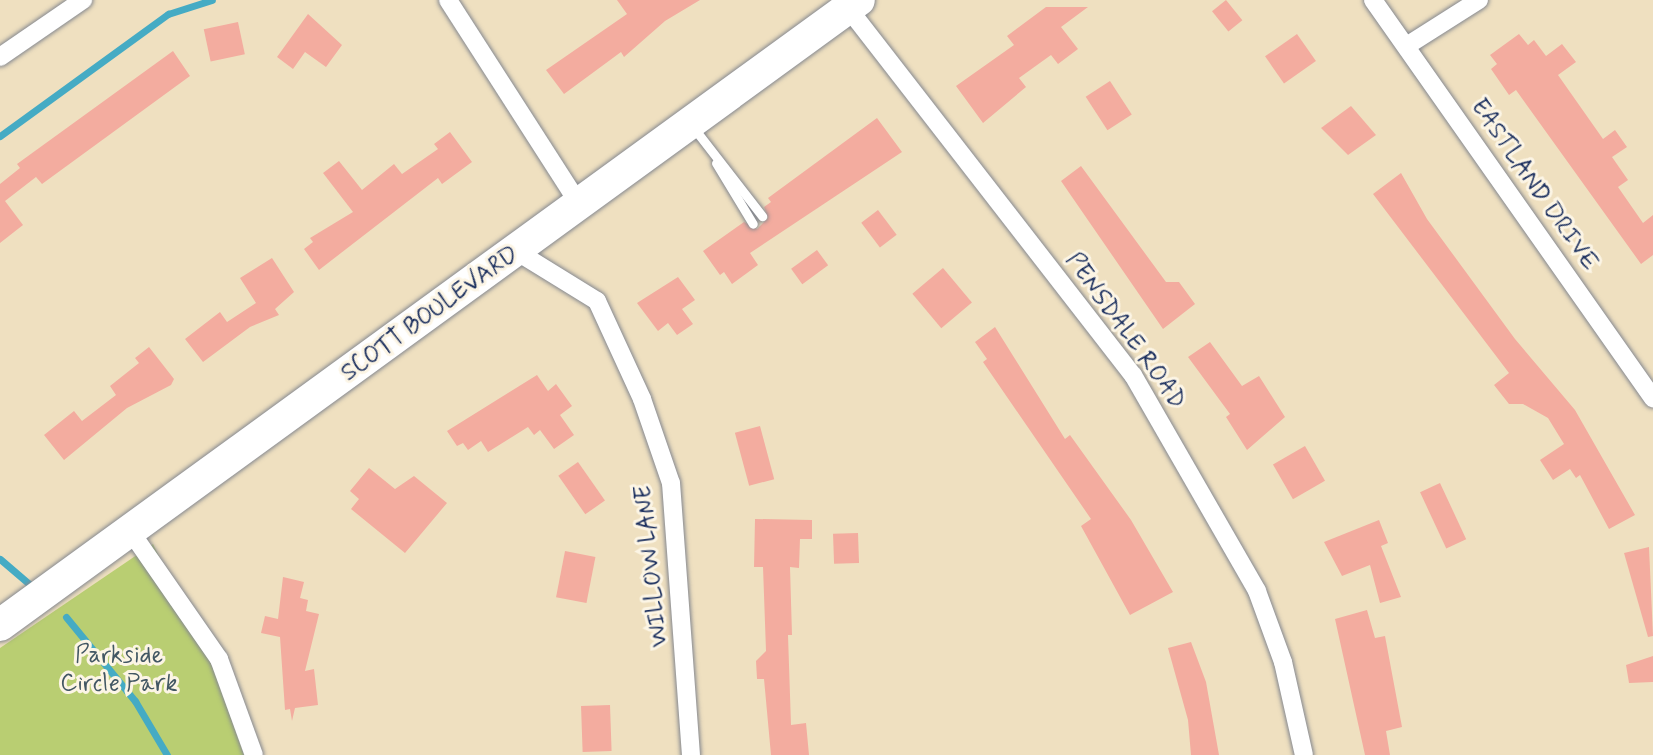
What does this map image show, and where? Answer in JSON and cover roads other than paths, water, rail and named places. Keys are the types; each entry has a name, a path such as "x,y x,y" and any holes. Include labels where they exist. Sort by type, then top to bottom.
{"highway":[{"name":"SCOTT BOULEVARD","path":"0,625 131,532 853,4"}],"street":[{"path":"0,57 83,0"},
{"path":"448,0 579,204"},
{"name":"EASTLAND DRIVE","path":"1373,0 1408,45 1653,399"},
{"path":"1408,45 1479,0"},
{"name":"PENSDALE ROAD","path":"853,4 1139,385 1257,591 1283,662 1304,755"},
{"name":"WILLOW LANE","path":"516,251 597,301 642,399 671,483 691,755"},
{"path":"131,532 219,659 254,755"}],"lane":[{"path":"690,122 753,224"},
{"path":"716,163 731,174 762,216"}],"waterway":[{"path":"0,136 168,14 212,0"},
{"path":"0,559 35,589"},
{"path":"66,617 135,701 167,755"}],"park label":[{"name":"Parkside Circle Park","path":"119,670"}]}
